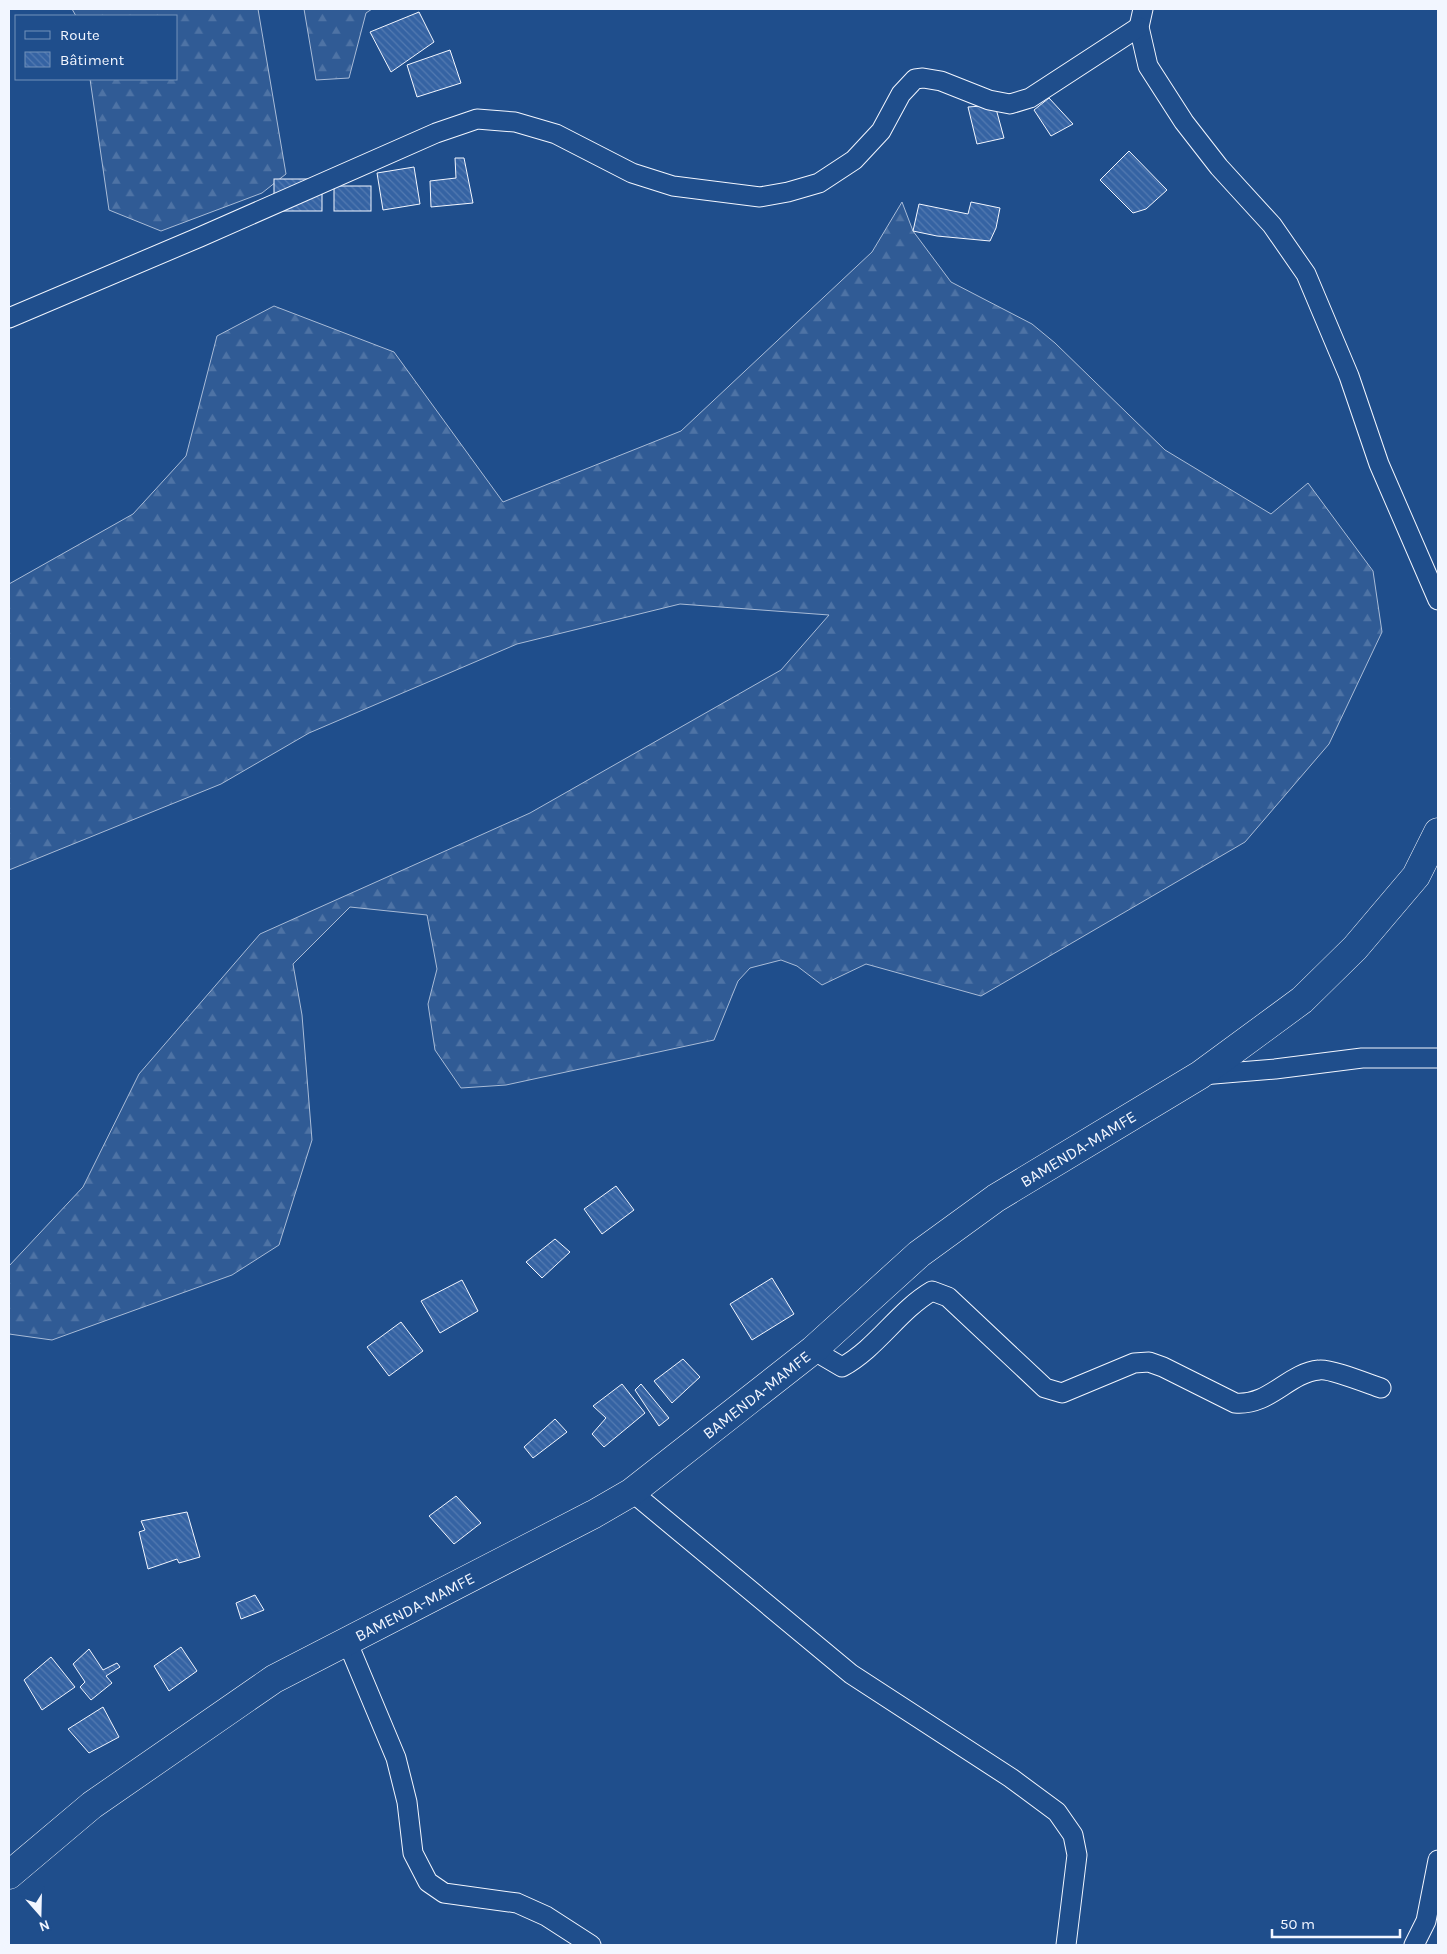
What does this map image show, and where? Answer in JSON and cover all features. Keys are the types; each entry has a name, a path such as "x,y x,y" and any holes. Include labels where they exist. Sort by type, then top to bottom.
{"highway":[{"name":"BAMENDA-MAMFE","path":"9,1876 92,1805 274,1679 594,1514 632,1492 813,1350 919,1254 996,1198 1200,1075 1302,1000 1355,948 1416,876 1438,832"}],"street":[{"path":"9,318 200,237 436,132 477,119 515,122 556,134 632,173 674,186 760,196 788,192 819,183 854,160 881,131 902,94 915,79 924,78 942,81 989,100 1010,104 1030,98 1141,18 1148,66 1184,122 1219,167 1272,225 1306,274 1349,376 1379,464 1438,600"},
{"path":"1200,1075 1275,1069 1362,1058 1438,1058"},
{"path":"813,1350 842,1366 856,1359 918,1300 932,1291 948,1297 1045,1388 1062,1393 1134,1363 1149,1362 1164,1367 1235,1403 1246,1404 1263,1398 1308,1372 1321,1369 1381,1388"},
{"path":"632,1492 851,1674 1011,1778 1057,1812 1073,1835 1077,1856 1066,1945"},
{"path":"347,1641 396,1758 407,1802 413,1853 428,1882 444,1893 517,1902 546,1916 591,1945"},
{"path":"1414,1945 1426,1921 1438,1860"}],"green space":[{"path":"72,9 258,9 286,174 262,193 161,231 109,210 90,80 178,80 178,15 75,15"},
{"path":"304,9 372,9 366,13 349,78 316,80"},
{"path":"902,202 913,231 951,282 1032,324 1055,343 1165,450 1271,514 1308,483 1373,571 1382,632 1329,744 1245,842 981,996 866,964 822,985 797,966 781,960 750,968 738,981 714,1040 506,1085 461,1088 435,1050 428,1004 437,969 427,915 350,907 293,964 302,1015 312,1140 279,1245 232,1275 52,1340 9,1334 9,1266 83,1187 139,1074 260,934 530,813 781,670 829,615 680,604 517,644 309,733 221,784 9,870 9,584 133,514 186,456 217,336 274,306 394,352 503,502 681,431 872,252"}],"building":[{"path":"419,12 434,42 391,72 370,32"},
{"path":"450,50 461,83 417,97 407,65"},
{"path":"1049,98 1073,124 1051,136 1034,110"},
{"path":"995,105 1004,138 977,144 968,107"},
{"path":"1129,151 1167,190 1146,209 1133,213 1100,180"},
{"path":"455,158 464,158 473,203 431,207 430,181 456,178"},
{"path":"414,167 420,204 383,210 377,173"},
{"path":"274,179 322,179 322,211 274,211"},
{"path":"334,186 371,186 371,211 334,211"},
{"path":"971,202 1000,208 996,228 990,241 937,236 913,231 919,204 968,214"},
{"path":"616,1186 634,1210 602,1234 584,1209"},
{"path":"555,1239 570,1252 542,1278 526,1262"},
{"path":"772,1278 794,1314 752,1340 730,1304"},
{"path":"462,1280 478,1311 440,1333 421,1301"},
{"path":"401,1322 423,1351 389,1376 367,1347"},
{"path":"683,1359 700,1377 672,1403 654,1381"},
{"path":"622,1384 645,1413 604,1447 592,1434 606,1418 593,1406"},
{"path":"641,1384 669,1418 659,1426 635,1390"},
{"path":"555,1419 567,1432 533,1458 524,1447"},
{"path":"456,1496 481,1523 454,1544 429,1516"},
{"path":"187,1512 200,1557 179,1563 177,1559 148,1569 139,1532 145,1530 141,1521"},
{"path":"255,1595 264,1610 241,1619 236,1603"},
{"path":"181,1647 197,1671 169,1691 154,1666"},
{"path":"89,1649 103,1670 117,1663 120,1667 106,1676 112,1683 91,1700 80,1687 85,1682 73,1664"},
{"path":"51,1657 75,1687 42,1710 24,1680"},
{"path":"103,1707 119,1737 89,1753 68,1729"}]}
